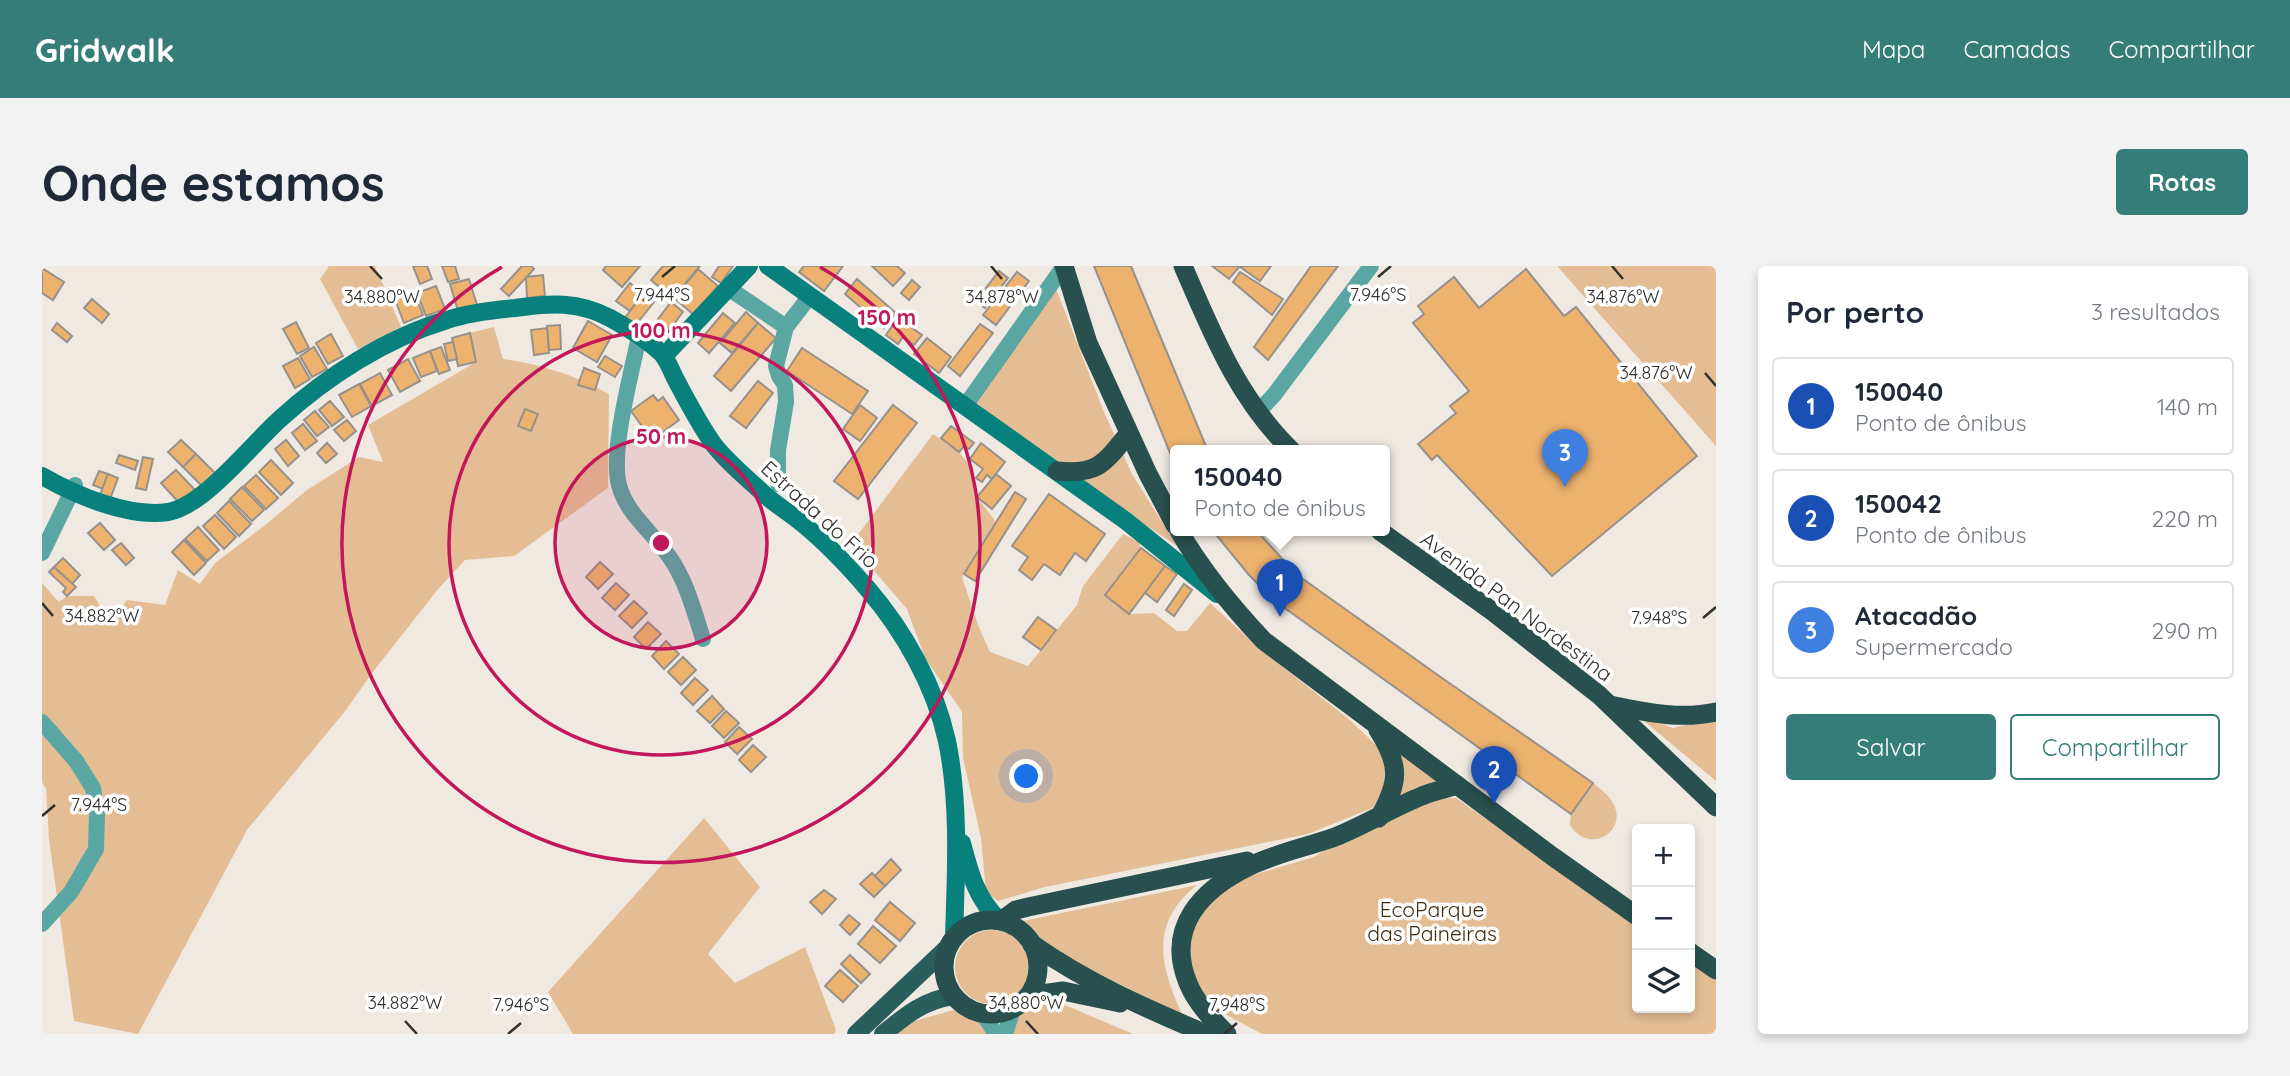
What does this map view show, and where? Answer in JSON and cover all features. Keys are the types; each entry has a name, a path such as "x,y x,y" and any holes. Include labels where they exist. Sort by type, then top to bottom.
{"highway":[{"path":"1064,266 1088,343 1128,434 1170,515"},
{"path":"1183,266 1225,362 1257,413 1286,445"},
{"path":"1056,471 1079,473 1091,470 1104,462 1128,434"},
{"path":"1182,536 1196,561 1227,602 1264,641 1632,912"},
{"name":"Avenida Pan Nordestina","path":"1387,536 1564,666 1716,807"},
{"path":"1609,705 1670,715 1703,715 1716,712"},
{"path":"1372,720 1389,746 1396,768 1391,797 1378,818"},
{"path":"1227,1034 1203,1009 1189,984 1181,960 1187,921 1201,899 1214,886 1251,866 1335,836 1422,796 1457,785"},
{"path":"1000,920 1016,910 1028,907 1289,852"},
{"path":"1144,1009 1063,991 1021,1002 1002,1013 983,1014 964,1007 953,996 946,983 943,968 951,942 969,925 984,920 1000,920 1019,929 1032,944 1062,965 1144,1009 1206,1034"},
{"path":"1021,1002 1038,974 1038,959 1032,944"},
{"path":"1695,955 1716,970"}],"main road":[{"path":"664,356 749,266"},
{"path":"768,266 1125,521 1227,602"},
{"name":"Estrada do Frio","path":"42,476 137,511 170,512 210,488 281,418 316,389 397,340 449,319 547,304 585,306 611,318 664,356 716,447 779,507 812,533 866,586 895,624 934,698 947,742 955,813 974,886 987,909 1000,920"},
{"name":"Estrada do Frio","path":"951,942 955,813"},
{"path":"856,1034 951,942"},
{"path":"883,1034 917,1008 937,999 953,996"}],"street":[{"path":"965,406 1064,266"},
{"path":"1257,413 1274,395 1371,266"},
{"path":"728,288 786,327"},
{"path":"778,484 778,450 786,402 785,385 776,366 786,327 810,296"},
{"path":"644,340 619,442 618,481 629,506 670,557 689,596 703,639"},
{"path":"42,553 74,489"},
{"path":"42,722 76,761 93,788 97,814 96,849 71,891 42,924"},
{"path":"1004,1034 1021,1002"},
{"path":"983,1014 996,1034"}],"green space":[{"path":"329,266 375,266 401,327 358,349 320,279"},
{"path":"1557,266 1716,266 1716,446"},
{"path":"1055,286 1104,412 1132,474 1177,546 1075,478 974,401"},
{"path":"494,327 503,359 558,371 609,394 608,488 514,556 465,560 439,588 346,710 247,830 138,1034 74,1021 49,839 46,789 42,782 42,583 59,602 67,596 94,596 110,622 127,600 165,605 178,570 200,584 215,563 307,490 359,457 383,462 368,425 476,362 470,333"},
{"path":"933,434 959,452 970,466 977,497 996,522 962,577 990,652 1028,666 1077,605 1083,586 1123,534 1139,542 1141,548 1105,595 1129,614 1154,613 1177,631 1187,631 1210,603 1260,649 1350,720 1379,748 1385,768 1385,792 1377,806 1308,834 1045,887 998,901 986,892 981,838 963,758 962,712 925,658 907,609 851,544"},
{"path":"1637,715 1673,728 1716,717 1716,781"},
{"path":"1396,744 1448,783 1396,797"},
{"path":"1593,783 1613,803 1617,813 1616,823 1605,836 1587,839 1570,825 1571,814"},
{"name":"EcoParque das Paineiras","path":"1456,798 1632,921 1632,1013 1695,1013 1695,965 1716,980 1716,1034 1262,1034 1217,1010 1195,990 1187,957 1190,936 1209,902 1220,892 1250,876 1314,857 1337,843 1432,799"},
{"path":"704,818 760,887 708,954 735,983 805,947 836,1030 834,1034 573,1034 548,992"},
{"path":"1197,885 1171,914 1163,946 1169,980 1183,1016 1042,945 1023,921"},
{"path":"992,930 1013,936 1023,946 1029,967 1023,988 1013,998 992,1004 971,998 961,988 955,967 961,946 971,936"},
{"path":"1051,999 1133,1034 1008,1034 1019,1013 1034,1003"},
{"path":"964,1007 977,1013 988,1034 892,1034 904,1024"}],"building":[{"path":"413,266 427,266 432,279 420,284"},
{"path":"442,266 455,266 459,279 448,282"},
{"path":"522,266 531,266 534,269 509,296 501,289"},
{"path":"606,266 640,266 622,287 603,270"},
{"path":"663,266 700,266 673,298 651,280"},
{"path":"719,266 733,266 721,283 712,277"},
{"path":"804,266 843,266 824,291 799,272"},
{"path":"872,266 897,266 905,273 893,286"},
{"path":"1094,266 1131,266 1206,445 1170,445 1170,453"},
{"path":"1212,266 1240,266 1229,279"},
{"path":"1239,266 1271,266 1260,281"},
{"path":"1311,266 1338,266 1268,360 1254,347"},
{"path":"42,268 64,282 53,300 42,293"},
{"path":"698,269 718,286 694,315 674,298"},
{"path":"1526,269 1564,316 1576,307 1697,456 1552,576 1437,455 1432,460 1418,444 1456,413 1450,406 1469,391 1413,323 1424,314 1418,306 1454,277 1479,308"},
{"path":"999,271 1008,278 985,308 976,301"},
{"path":"1017,272 1029,281 996,325 983,315"},
{"path":"1240,272 1283,299 1272,315 1233,282"},
{"path":"543,275 545,296 527,298 526,277"},
{"path":"469,279 477,305 458,311 450,284"},
{"path":"857,279 896,313 884,328 845,294"},
{"path":"912,280 920,287 909,300 901,293"},
{"path":"630,283 643,294 630,311 616,301"},
{"path":"436,286 445,309 426,316 417,293"},
{"path":"414,292 423,315 404,323 395,299"},
{"path":"643,294 654,302 634,327 624,319"},
{"path":"92,299 109,314 102,323 84,308"},
{"path":"671,302 683,312 670,329 658,319"},
{"path":"746,312 758,323 732,353 720,343"},
{"path":"723,313 735,323 709,353 698,343"},
{"path":"898,318 922,335 914,345 903,337 898,344 886,335"},
{"path":"588,321 612,335 597,362 573,348"},
{"path":"296,322 309,348 297,354 283,329"},
{"path":"57,323 72,336 67,342 52,330"},
{"path":"758,323 776,338 731,391 714,376"},
{"path":"980,324 993,333 960,376 948,366"},
{"path":"560,325 561,349 549,350 547,326"},
{"path":"547,328 549,353 534,355 531,330"},
{"path":"470,333 476,362 458,366 452,338"},
{"path":"331,334 343,356 328,364 316,343"},
{"path":"927,338 951,357 939,373 914,354"},
{"path":"453,342 457,359 448,361 444,344"},
{"path":"314,347 327,369 312,377 300,356"},
{"path":"441,347 450,370 439,374 430,351"},
{"path":"802,348 868,391 852,414 787,371"},
{"path":"430,351 437,371 421,377 413,358"},
{"path":"605,356 622,366 615,377 598,367"},
{"path":"298,358 310,379 295,388 283,366"},
{"path":"408,359 420,381 400,392 388,370"},
{"path":"584,368 600,374 595,390 578,385"},
{"path":"380,373 392,395 372,406 360,384"},
{"path":"758,381 773,393 746,428 730,416"},
{"path":"359,384 371,406 352,417 339,395"},
{"path":"653,395 658,401 663,397 679,420 652,440 631,411"},
{"path":"330,401 344,417 332,426 319,410"},
{"path":"860,405 877,418 860,441 843,429"},
{"path":"893,405 917,423 858,499 834,481"},
{"path":"525,409 538,414 531,431 518,426"},
{"path":"315,411 329,427 317,436 304,420"},
{"path":"347,420 356,431 344,441 334,430"},
{"path":"303,424 317,441 305,450 292,433"},
{"path":"951,426 974,443 969,449 964,446 959,452 941,438"},
{"path":"181,440 196,454 183,467 168,452"},
{"path":"286,440 299,456 288,466 275,449"},
{"path":"327,443 337,454 326,463 317,453"},
{"path":"981,443 1005,462 992,479 987,475 982,482 976,478 983,469 970,459"},
{"path":"196,454 215,473 202,486 183,467"},
{"path":"119,455 138,461 135,470 116,463"},
{"path":"143,457 153,459 146,490 136,488"},
{"path":"271,460 293,483 281,495 259,472"},
{"path":"176,470 196,491 181,505 161,483"},
{"path":"99,471 108,474 103,489 93,485"},
{"path":"108,474 118,478 110,499 100,495"},
{"path":"996,474 1011,486 992,509 977,497"},
{"path":"256,475 278,498 266,509 244,486"},
{"path":"242,487 264,510 252,521 230,499"},
{"path":"1015,492 1026,499 975,581 964,574"},
{"path":"1049,494 1105,534 1086,561 1075,553 1060,575 1044,564 1032,580 1019,570 1028,557 1012,546"},
{"path":"229,501 251,524 239,536 217,513"},
{"path":"215,515 236,537 224,549 203,526"},
{"path":"100,523 115,540 104,550 88,533"},
{"path":"198,527 219,550 207,561 185,539"},
{"path":"1217,536 1262,536 1296,574 1593,783 1571,814 1275,601 1249,575"},
{"path":"184,540 206,563 194,575 172,552"},
{"path":"121,543 134,558 126,565 112,550"},
{"path":"1141,548 1165,566 1129,614 1105,595"},
{"path":"63,558 80,575 72,584 54,567"},
{"path":"600,562 613,574 598,589 586,577"},
{"path":"1165,566 1177,574 1157,602 1145,593"},
{"path":"54,567 76,587 67,596 63,592 66,588 49,572"},
{"path":"616,583 629,595 615,610 602,598"},
{"path":"1184,584 1192,590 1174,616 1166,610"},
{"path":"634,601 647,613 632,628 619,616"},
{"path":"1038,617 1056,630 1041,650 1023,637"},
{"path":"648,622 661,634 646,649 634,637"},
{"path":"666,641 679,654 664,669 652,656"},
{"path":"683,657 696,670 681,685 668,672"},
{"path":"695,678 708,690 693,705 681,693"},
{"path":"712,696 724,709 710,723 697,711"},
{"path":"726,711 739,723 724,738 712,726"},
{"path":"739,727 752,739 737,754 725,742"},
{"path":"753,745 766,757 751,772 739,760"},
{"path":"891,859 901,870 885,886 875,876"},
{"path":"872,873 885,886 874,897 860,884"},
{"path":"824,890 836,899 822,914 810,902"},
{"path":"890,902 915,923 900,941 875,920"},
{"path":"849,915 860,924 850,935 840,925"},
{"path":"873,926 896,946 880,963 858,944"},
{"path":"850,955 870,974 861,983 841,964"},
{"path":"840,970 858,986 843,1002 825,986"}],"place":[{"name":"Atacadão","path":"1565,487"},
{"name":"150040","path":"1280,617"},
{"name":"150042","path":"1494,804"}]}
